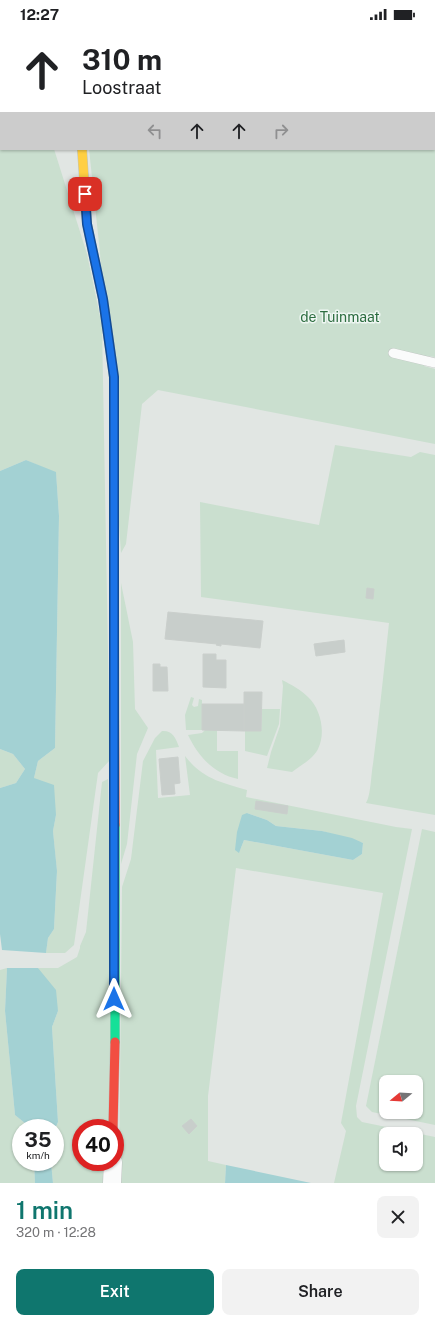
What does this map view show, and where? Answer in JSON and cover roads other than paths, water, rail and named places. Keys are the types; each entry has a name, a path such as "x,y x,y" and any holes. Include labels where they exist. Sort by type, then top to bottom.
{"street":[{"path":"82,150 87,224 103,299 114,377 115,1044 113,1119"},
{"path":"112,1183 113,1171"}],"lane":[{"path":"393,353 435,363"}],"water":[{"path":"26,460 56,472 59,516 55,748 38,761 34,778 54,785 56,815 53,831 57,871 54,929 48,938 46,953 2,950 0,934 0,788 16,783 25,769 13,754 0,749 0,471"},
{"path":"247,813 267,820 276,826 322,831 352,838 363,843 362,854 353,860 244,840 239,853 235,850 237,832 242,815"},
{"path":"7,968 38,968 56,990 58,1011 52,1027 58,1119 20,1119 15,1115 5,1011"},
{"path":"226,1165 311,1183 225,1183"},
{"path":"34,1171 52,1171 53,1183 35,1183"}],"park label":[{"name":"de Tuinmaat","path":"340,317"}]}
